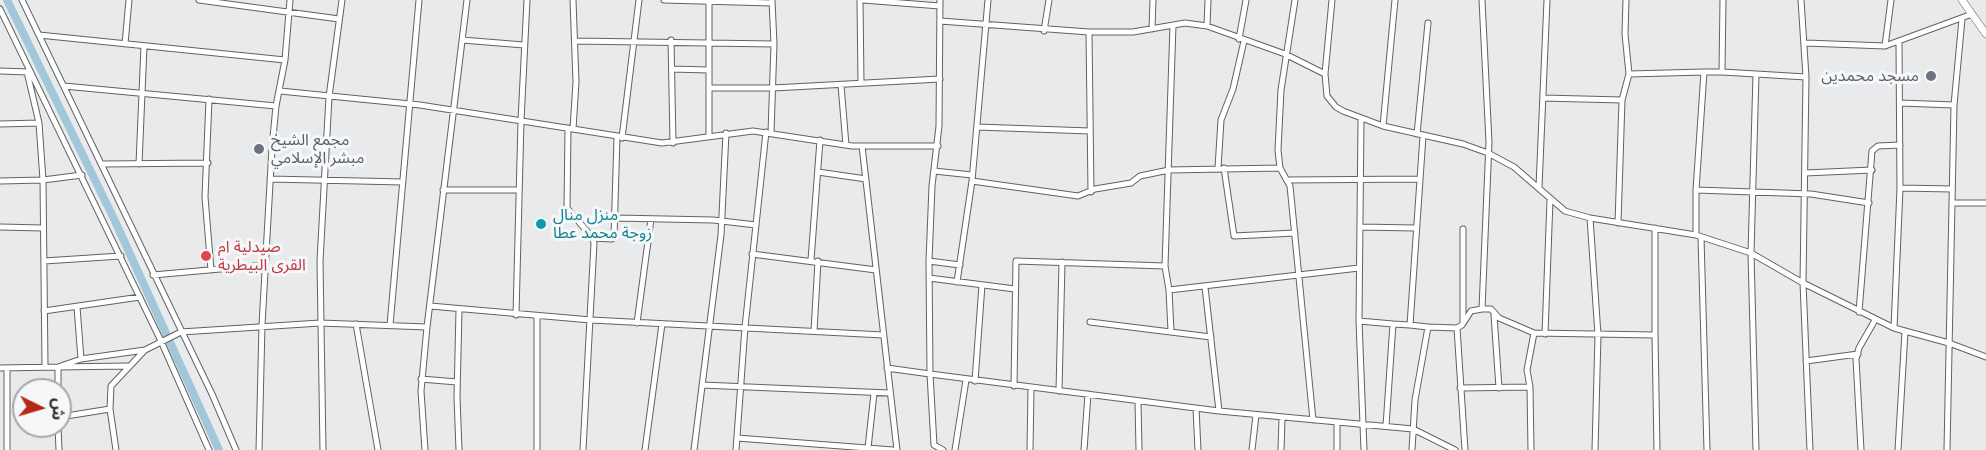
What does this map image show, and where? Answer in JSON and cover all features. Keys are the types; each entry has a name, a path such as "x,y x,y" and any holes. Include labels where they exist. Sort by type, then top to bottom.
{"street":[{"path":"22,0 103,164 178,333 212,394 236,450"},
{"path":"125,44 129,0"},
{"path":"199,0 339,19"},
{"path":"259,450 262,325 270,179 276,106 285,60 290,0"},
{"path":"323,450 320,323 323,181 329,97 342,0"},
{"path":"390,324 419,0"},
{"path":"425,450 422,379 467,0"},
{"path":"516,315 527,0"},
{"path":"573,0 574,41 567,208 593,238 591,320 583,450"},
{"path":"593,238 614,238 619,138 639,0"},
{"path":"664,0 772,2 774,88 752,254 736,450"},
{"path":"861,83 861,0 940,3 938,146 934,171 928,261 934,445 943,450"},
{"path":"957,282 972,178 988,0"},
{"path":"1044,31 1049,0"},
{"path":"1152,29 1153,0"},
{"path":"1207,26 1208,0"},
{"path":"1246,0 1242,40 1233,89 1221,117 1221,168 1234,236 1295,233"},
{"path":"1294,0 1280,102 1280,168 1290,186 1313,420"},
{"path":"1332,0 1325,74 1326,89 1331,102 1336,107 1383,126 1463,144 1488,153 1514,167 1565,211 1590,218 1699,236 1751,253 1875,320 1905,332 1949,343 1986,357"},
{"path":"1383,126 1395,0"},
{"path":"1482,0 1488,153 1482,309"},
{"path":"1539,187 1547,0"},
{"path":"1618,223 1622,100 1629,74 1625,34 1626,0"},
{"path":"1722,72 1723,0"},
{"path":"1801,0 1806,43 1803,283 1810,450"},
{"path":"1885,46 1891,0"},
{"path":"1962,0 1986,34"},
{"path":"709,136 710,1"},
{"path":"0,9 121,256 209,450"},
{"path":"1806,43 1885,46 1899,43 1972,14"},
{"path":"1947,450 1954,105 1962,19"},
{"path":"940,21 1089,33 1152,29 1192,23 1207,26 1285,54 1325,74"},
{"path":"1410,325 1428,23"},
{"path":"1171,332 1169,290 1165,266 1173,25"},
{"path":"1089,33 1091,192"},
{"path":"39,35 285,60"},
{"path":"462,40 524,45"},
{"path":"574,41 671,40 774,44"},
{"path":"671,40 673,143"},
{"path":"1894,328 1900,188 1899,43"},
{"path":"140,164 144,46"},
{"path":"672,69 709,70"},
{"path":"0,71 29,72"},
{"path":"29,72 39,123 43,180 45,366"},
{"path":"1704,72 1696,190 1707,450"},
{"path":"1629,74 1722,72 1806,77"},
{"path":"1756,74 1751,253 1756,450"},
{"path":"709,88 774,88 940,79"},
{"path":"841,85 846,145"},
{"path":"64,87 276,106"},
{"path":"280,91 411,104 571,128 619,138 673,143 726,133 769,133 862,147 938,146"},
{"path":"1543,98 1622,100"},
{"path":"209,99 206,207 211,270"},
{"path":"1900,104 1954,105"},
{"path":"1361,119 1359,321 1364,450"},
{"path":"0,124 39,123"},
{"path":"977,128 1090,131"},
{"path":"694,450 722,220 726,133"},
{"path":"814,331 814,261 820,140"},
{"path":"1859,312 1873,147 1900,145"},
{"path":"862,147 897,450"},
{"path":"103,164 207,163"},
{"path":"934,171 1058,195 1078,196 1131,183 1140,176 1169,170 1280,168"},
{"path":"1805,173 1872,170"},
{"path":"818,172 866,179"},
{"path":"0,181 43,180 82,175"},
{"path":"1287,180 1360,177 1419,178"},
{"path":"270,179 403,182"},
{"path":"1900,188 1952,189"},
{"path":"443,190 519,190"},
{"path":"1696,190 1805,194 1869,203"},
{"path":"1545,334 1550,200"},
{"path":"1952,203 1986,203"},
{"path":"616,218 722,220 756,225"},
{"path":"1590,218 1598,334 1595,450"},
{"path":"637,323 651,219"},
{"path":"0,227 43,228"},
{"path":"1360,227 1416,228"},
{"path":"1655,228 1657,450"},
{"path":"1463,229 1463,324"},
{"path":"752,254 876,270"},
{"path":"44,261 121,256"},
{"path":"928,261 960,265"},
{"path":"1014,387 1016,261 1165,266"},
{"path":"1059,391 1062,262"},
{"path":"153,275 265,265"},
{"path":"1169,290 1359,268"},
{"path":"929,278 1014,289"},
{"path":"975,381 982,285"},
{"path":"1205,287 1219,411"},
{"path":"45,310 140,297"},
{"path":"430,306 516,315 637,323 883,335"},
{"path":"77,307 81,360"},
{"path":"459,310 457,382 459,450"},
{"path":"1359,321 1457,328 1463,324 1471,311 1492,310 1499,388"},
{"path":"1494,315 1534,333 1655,335"},
{"path":"537,316 537,450"},
{"path":"1861,450 1857,403 1858,354 1875,320"},
{"path":"1090,322 1211,337"},
{"path":"116,450 110,409 111,386 145,350 178,333 262,325 320,323 427,327"},
{"path":"356,324 378,450"},
{"path":"645,450 662,324"},
{"path":"1386,426 1393,324"},
{"path":"1412,450 1415,400 1428,327"},
{"path":"1457,328 1466,450"},
{"path":"1898,450 1905,332"},
{"path":"1531,450 1530,387 1527,370 1534,333"},
{"path":"58,367 81,360 145,350"},
{"path":"1806,361 1858,354"},
{"path":"0,368 45,366 113,368 130,365"},
{"path":"58,367 58,378"},
{"path":"7,368 7,450"},
{"path":"887,368 1014,387 1219,411 1413,429 1455,450"},
{"path":"422,379 457,382"},
{"path":"955,450 966,380"},
{"path":"702,385 890,393"},
{"path":"1460,388 1530,387"},
{"path":"1030,450 1031,388"},
{"path":"868,448 874,393"},
{"path":"1084,450 1088,394"},
{"path":"1138,401 1139,450"},
{"path":"1197,408 1198,450"},
{"path":"72,415 110,409"},
{"path":"1252,450 1256,415"},
{"path":"1281,450 1282,418"},
{"path":"1337,422 1337,450"},
{"path":"737,438 893,450"}],"waterway":[{"path":"7,0 115,221 219,450"}],"place":[{"name":"مسجد محمدين","path":"1931,76"},
{"name":"مجمع الشيخ مبشر الإسلامي","path":"259,149"},
{"name":"منزل منال زوجة محمد عطا","path":"541,224"},
{"name":"صيدلية ام القرى البيطرية","path":"206,256"}]}
